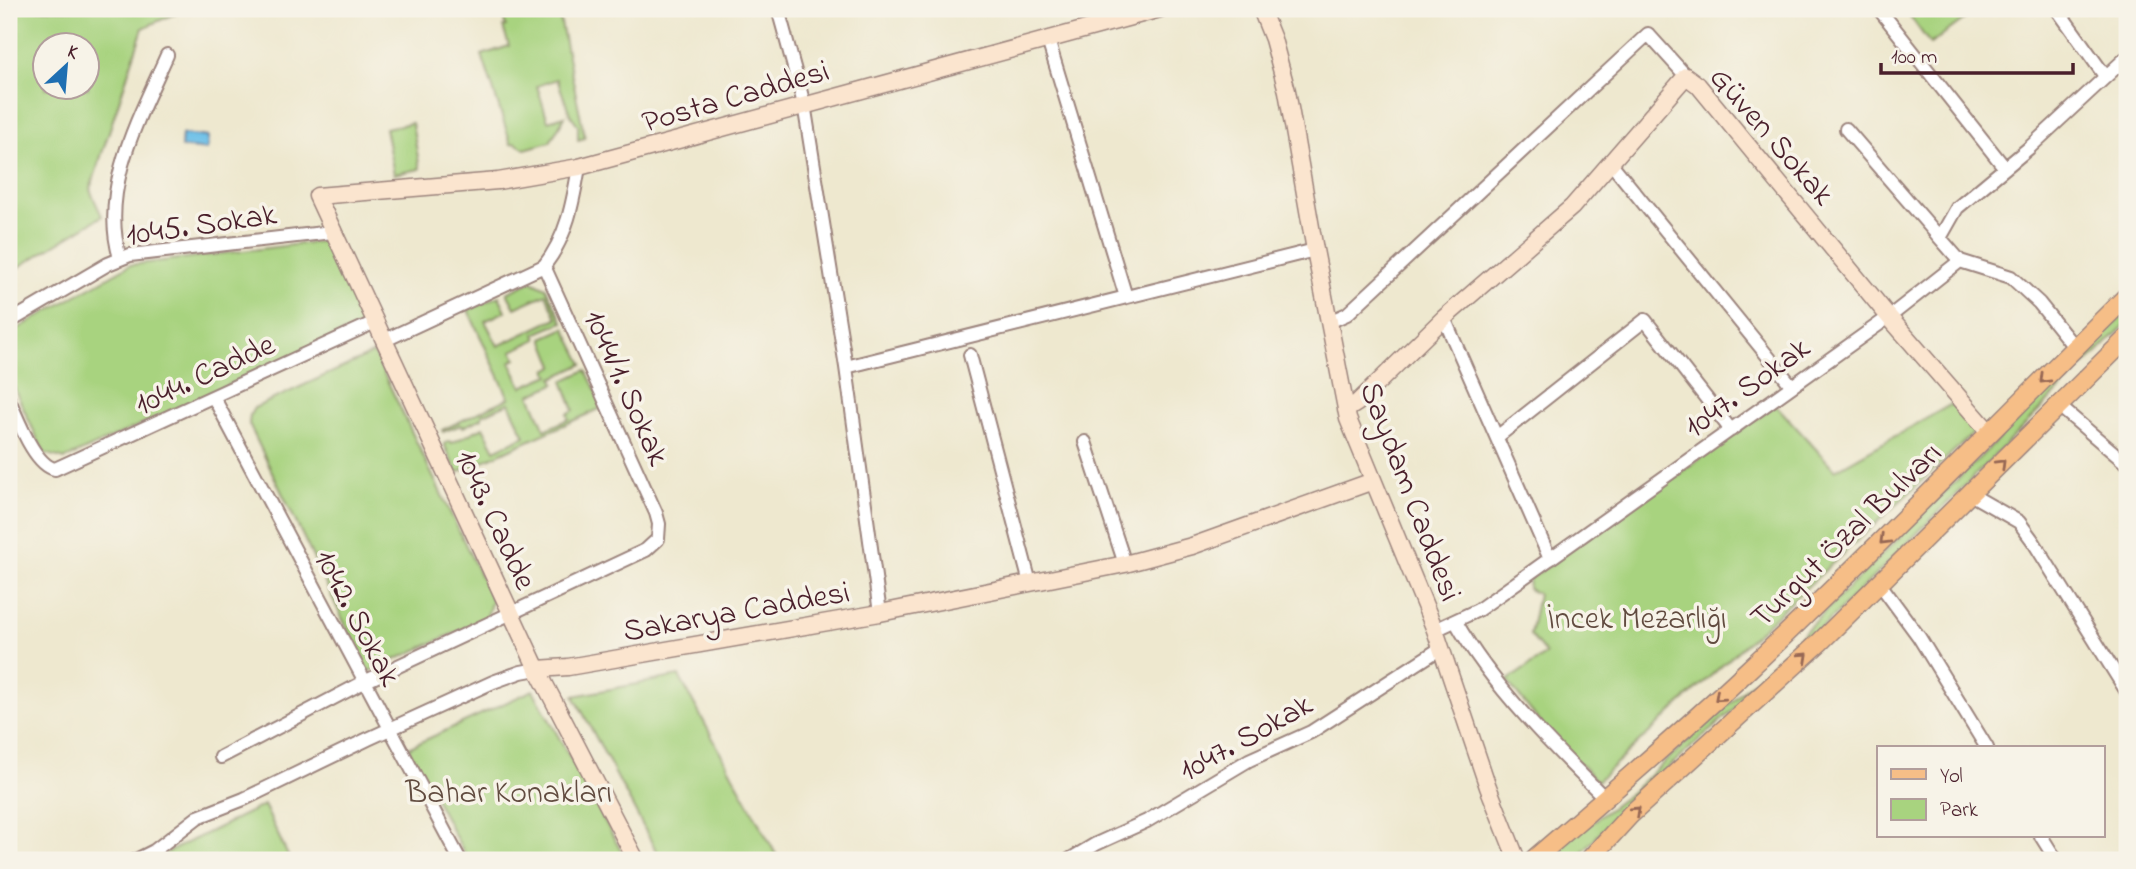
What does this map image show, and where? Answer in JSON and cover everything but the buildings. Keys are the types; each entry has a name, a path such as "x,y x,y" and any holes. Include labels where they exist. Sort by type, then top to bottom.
{"main road":[{"name":"Turgut Özal Bulvarı","path":"1533,860 1606,799 1818,604 2127,296"},
{"name":"Turgut Özal Bulvarı","path":"1589,860 1630,815 1775,685 2126,343"}],"street":[{"path":"778,9 804,104 846,367 880,613"},
{"name":"Posta Caddesi","path":"317,196 498,181 579,167 1160,9"},
{"name":"Saydam Caddesi","path":"1261,9 1277,52 1287,91 1314,250 1346,410 1435,630 1488,787 1517,860"},
{"path":"1879,9 2005,168"},
{"path":"2057,9 2105,76"},
{"path":"1329,322 1347,314 1648,34 1686,76"},
{"path":"1048,40 1126,297"},
{"path":"120,258 113,227 113,209 122,166 167,55"},
{"path":"1940,238 1956,208 2005,168 2127,57"},
{"name":"Güven Sokak","path":"1346,410 1357,403 1444,318 1572,206 1686,76 1698,85 1889,317 1990,433"},
{"path":"1846,129 1960,261 2011,277 2039,303 2075,348"},
{"path":"1610,162 1792,386"},
{"path":"383,341 544,266 560,243 579,167"},
{"name":"1043. Cadde","path":"317,196 537,669 636,860"},
{"name":"1045. Sokak","path":"9,322 120,258 332,232"},
{"path":"846,367 1314,250"},
{"name":"1047. Sokak","path":"1435,630 1478,610 1889,317 1960,261"},
{"name":"1044/1. Sokak","path":"510,612 646,550 658,539 659,532 656,513 544,266"},
{"path":"1444,318 1550,559"},
{"path":"1497,437 1645,320 1731,430"},
{"name":"1044. Cadde","path":"9,400 38,458 48,468 55,470 375,322"},
{"path":"970,355 1030,583"},
{"name":"1042. Sokak","path":"214,398 460,860"},
{"path":"2059,406 2127,464"},
{"path":"1086,442 1125,564"},
{"name":"Sakarya Caddesi","path":"136,860 154,851 198,817 244,799 390,729 521,672 568,667 880,613 1125,564 1192,546 1373,481"},
{"path":"1970,494 2019,522 2127,692"},
{"path":"1880,584 1919,636 1986,746"},
{"path":"221,757 364,682 510,612"},
{"name":"Saydam Caddesi","path":"1456,622 1470,645 1513,699 1552,745 1606,799"},
{"name":"1047. Sokak","path":"1069,860 1096,844 1147,821 1249,761 1311,732 1441,648"},
{"path":"2042,838 2056,860"}],"green space":[{"path":"9,9 185,9 143,28 90,190 102,216 9,273"},
{"path":"503,9 558,9 585,138 578,140 578,125 570,114 557,79 537,86 548,121 565,116 550,142 525,149 515,143 511,144 482,55 509,46 503,27 506,26 503,18 506,17"},
{"path":"1905,9 1978,9 1930,44"},
{"path":"412,123 420,169 394,174 385,128"},
{"path":"324,241 365,323 65,459 44,453 9,377 10,333 130,265"},
{"path":"532,281 546,288 563,322 535,334 537,339 512,351 516,359 510,362 522,387 550,375 547,370 554,366 543,338 565,328 583,364 553,378 555,384 530,395 545,430 569,419 567,414 574,410 563,381 586,370 604,407 457,473 444,444 450,441 452,443 483,427 495,450 525,436 509,403 463,427 461,425 443,432 442,430 509,398 468,310 499,296 506,311 485,321 498,346 557,318 546,294 515,308 507,293"},
{"path":"2127,311 2127,323 1841,609 1628,805 1575,860 1571,860 1559,847 1628,795 1764,672"},
{"path":"374,353 492,600 486,619 368,672 249,424 254,408"},
{"name":"İncek Mezarlığı","path":"1952,404 1979,428 1597,781 1543,726 1507,681 1546,654 1530,635 1538,594 1528,589 1529,579 1776,405 1835,470"},
{"path":"679,676 779,860 661,860 574,696"},
{"name":"Bahar Konakları","path":"533,690 626,860 468,860 408,748"},
{"path":"264,805 290,860 152,860"}],"water":[{"path":"182,134 208,137 207,150 181,147"}]}
